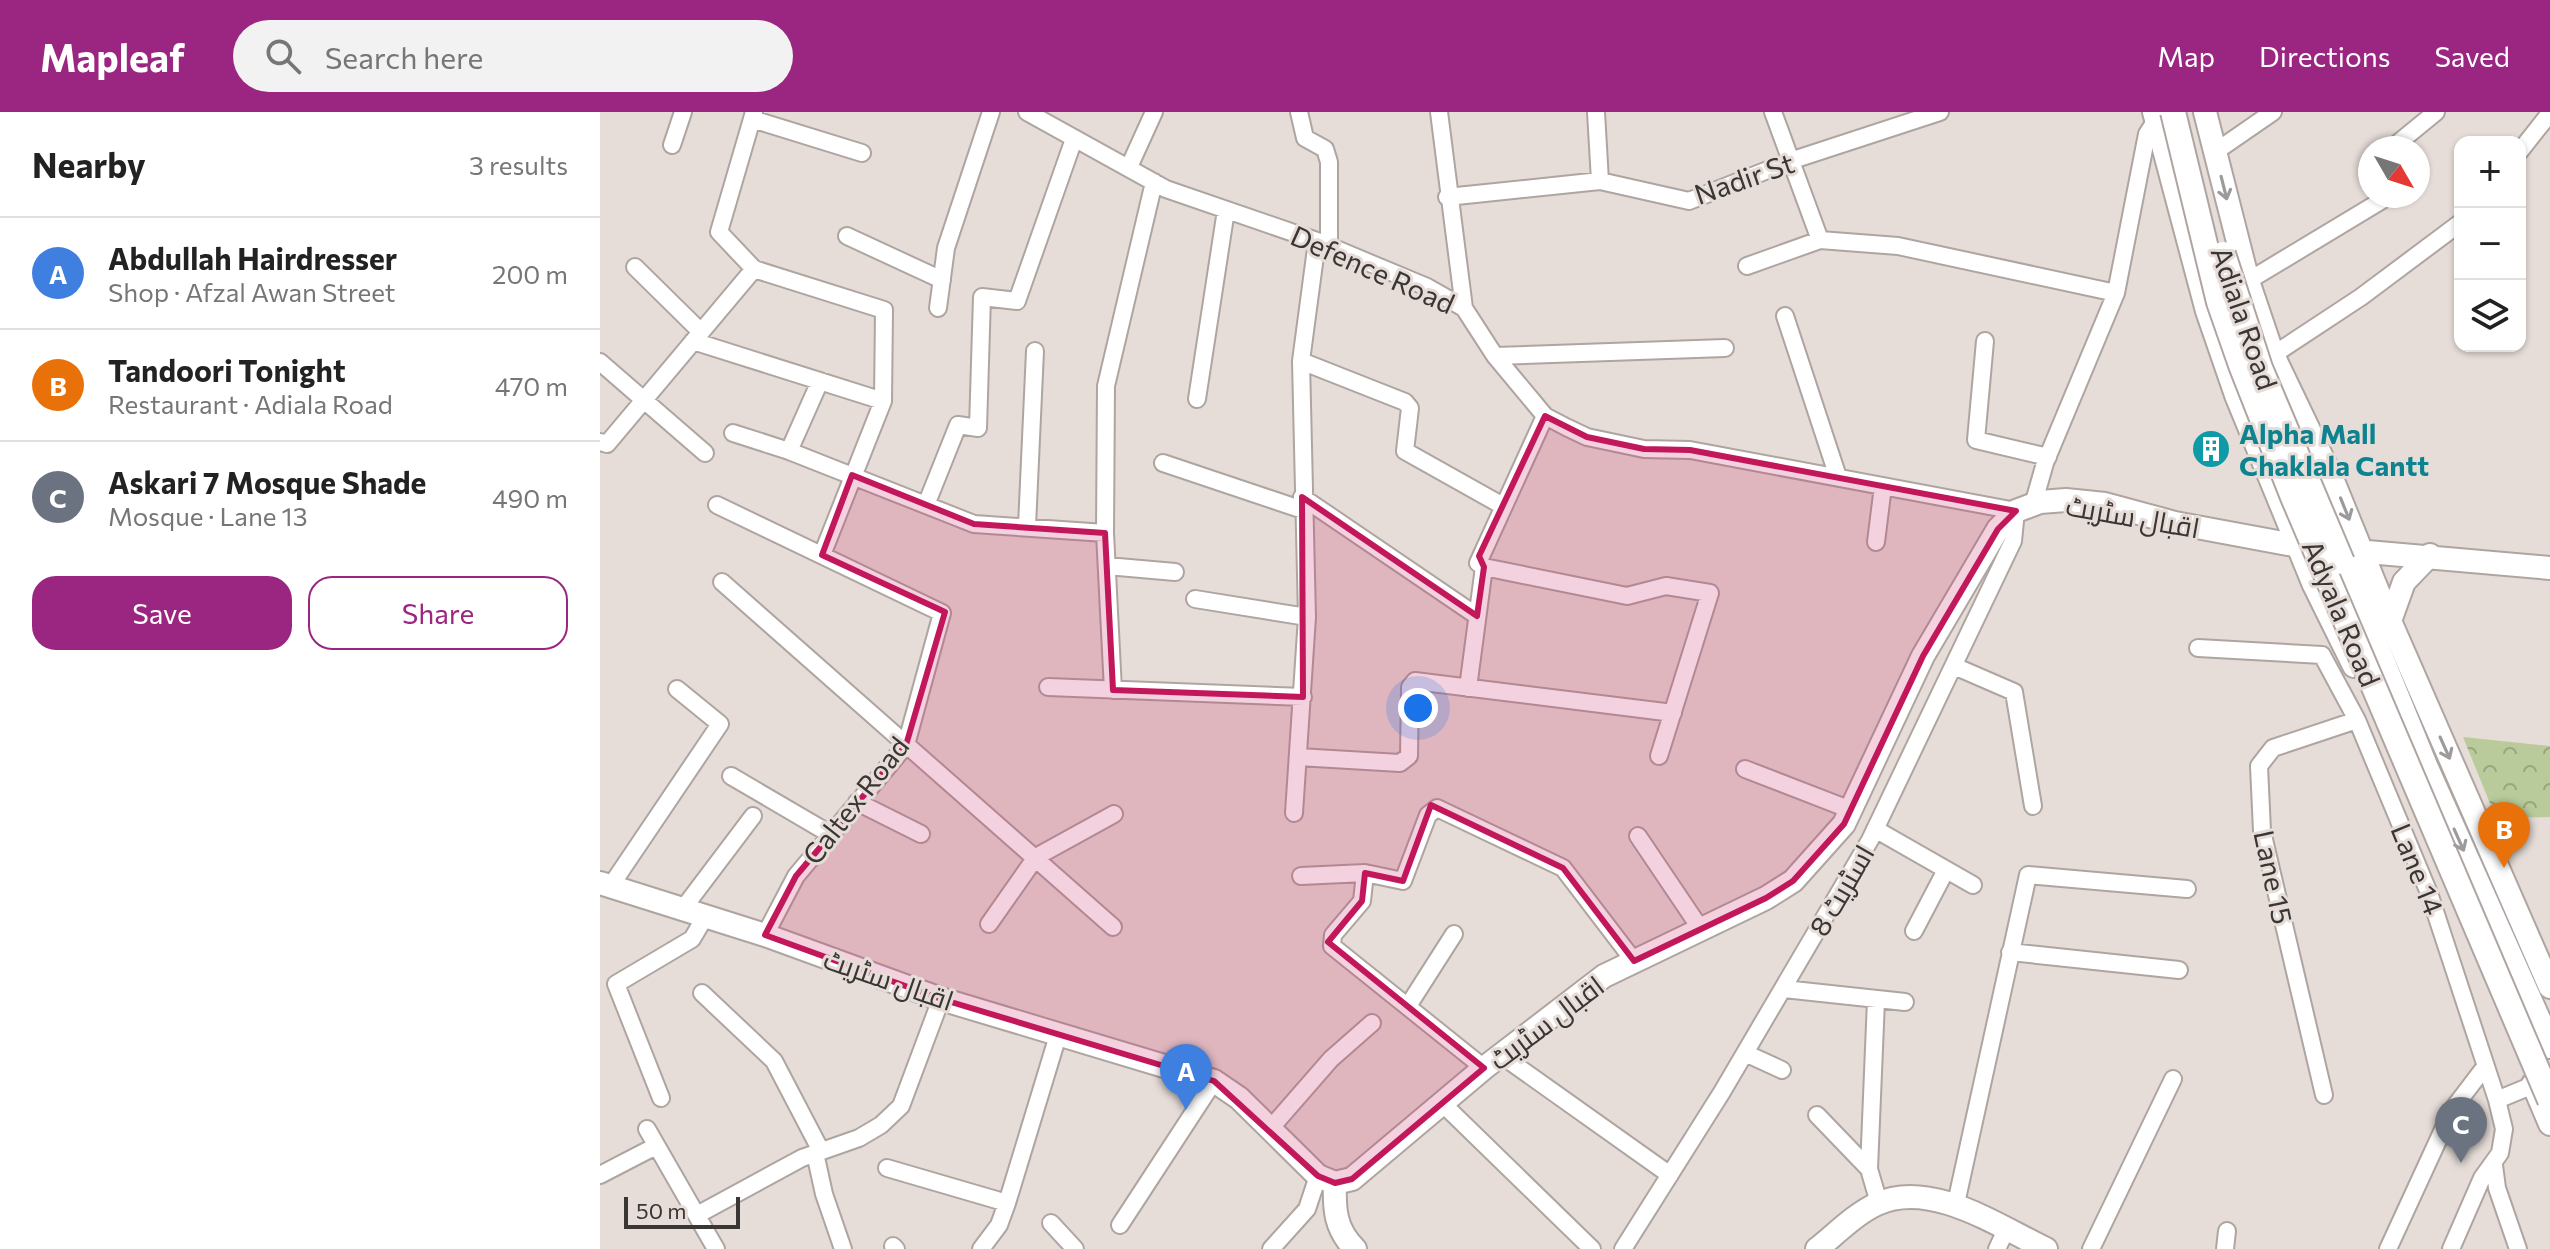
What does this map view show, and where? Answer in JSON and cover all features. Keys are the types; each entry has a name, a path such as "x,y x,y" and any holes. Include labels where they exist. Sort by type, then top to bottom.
{"main road":[{"name":"Adiala Road","path":"2188,112 2225,264 2260,368 2426,768 2550,1046"},
{"name":"Adyala Road","path":"2161,115 2241,365 2305,526 2542,1092"}],"street":[{"path":"672,145 683,112"},
{"path":"938,308 946,248 991,112"},
{"name":"Defence Road","path":"1027,112 1154,182 1323,244 1427,287 1464,308 1495,356 1545,416 1587,437 1644,449 1690,450 1883,486 2025,508"},
{"path":"1129,167 1154,112"},
{"path":"1294,813 1307,617 1301,361 1323,244 1329,162 1325,149 1305,138 1299,112"},
{"path":"1439,112 1447,197 1464,308"},
{"path":"1596,112 1600,181"},
{"path":"1773,112 1820,240"},
{"name":"Nadir St","path":"1447,197 1600,181 1689,201 1793,160 1940,112"},
{"path":"2205,112 2248,281 2273,355 2331,476 2390,621 2550,987"},
{"path":"2215,152 2222,151 2273,112"},
{"path":"2407,136 2436,112"},
{"path":"2526,143 2550,113"},
{"path":"2161,115 2207,311 2236,395 2299,546 2542,1092 2550,1124"},
{"name":"اسٹریٹ 8","path":"1623,1249 1784,989 1875,829 1954,666 2013,541 2116,293 2147,134 2161,115"},
{"path":"717,505 822,555 883,401 884,310 754,269 719,232 753,116 862,153"},
{"path":"926,505 958,425 978,428 982,297 1017,301 1074,139"},
{"path":"1113,690 1105,533 1106,386 1154,182"},
{"path":"2248,281 2369,208"},
{"path":"1197,399 1226,210"},
{"path":"2273,355 2361,297 2454,227"},
{"path":"847,236 942,280"},
{"path":"1747,266 1820,240 1898,246 2116,293"},
{"path":"635,267 697,336 883,401"},
{"path":"600,442 607,444 754,269"},
{"path":"1785,316 1838,477"},
{"path":"1985,341 1976,440 2048,457"},
{"path":"1495,356 1725,348"},
{"path":"1027,526 1035,351"},
{"path":"1301,361 1405,402 1410,408 1405,451 1503,506"},
{"path":"600,362 705,453"},
{"path":"789,451 820,381"},
{"path":"1545,416 1478,563 1484,567 1627,596 1666,586 1710,593 1659,756"},
{"path":"733,433 789,451 974,524 1105,533"},
{"path":"1163,463 1302,504 1477,616"},
{"path":"1876,542 1883,486"},
{"name":"اقبال سٹریٹ","path":"605,885 765,935 941,999 1214,1081 1327,1179 1352,1179 1442,1103 1604,976 1766,898 1793,881 1844,824 1923,656 1998,529 2025,508 2066,500 2105,504 2175,523 2299,546 2430,555 2550,568"},
{"name":"Caltex Road","path":"765,935 796,876 906,745 942,613 822,555"},
{"path":"2390,621 2404,582 2430,555"},
{"path":"1107,566 1175,572"},
{"path":"1468,688 1484,567"},
{"path":"722,582 1113,927"},
{"path":"1195,599 1307,617"},
{"name":"Lane 14","path":"2198,648 2322,655 2335,676 2357,720 2451,951 2504,1129 2503,1145 2494,1165"},
{"path":"1954,666 2014,692 2033,806"},
{"path":"1298,757 1400,763 1409,756 1411,682 1673,713"},
{"path":"1048,687 1303,697"},
{"path":"605,885 720,724 677,689"},
{"name":"Lane 15","path":"2324,1095 2262,831 2259,766 2273,748 2357,720"},
{"path":"1745,769 1851,810"},
{"path":"731,776 830,834"},
{"path":"857,802 921,834"},
{"path":"1301,876 1365,873 1403,881 1428,815 1437,808 1563,868 1634,961"},
{"path":"989,924 1036,857 1114,814"},
{"path":"682,910 753,816"},
{"path":"1875,829 1973,885"},
{"path":"1638,836 1700,928"},
{"path":"1914,931 1946,870"},
{"path":"1365,873 1362,901 1333,935 1332,946 1408,1006 1670,1175"},
{"path":"1955,1208 2028,875 2187,889"},
{"path":"661,1098 616,984 692,939 705,917"},
{"path":"1408,1006 1454,934"},
{"path":"2010,952 2179,970"},
{"path":"1784,989 1905,1002"},
{"path":"702,993 774,1061 818,1152 824,1194 843,1249"},
{"path":"697,1215 818,1152 870,1132 901,1106 941,999"},
{"path":"1876,1000 1869,1169 1879,1203"},
{"path":"1270,1129 1331,1059 1372,1023"},
{"path":"981,1249 999,1225 1007,1203 1059,1032"},
{"path":"1745,1053 1782,1070"},
{"path":"2388,1249 2452,1110 2484,1068"},
{"path":"2091,1249 2173,1079"},
{"path":"1120,1225 1214,1081"},
{"path":"2497,1100 2542,1092"},
{"path":"1442,1103 1592,1249"},
{"path":"1817,1115 1869,1169"},
{"path":"647,1129 716,1249"},
{"path":"600,1175 656,1146"},
{"path":"2451,1249 2482,1178 2494,1165"},
{"path":"2494,1165 2497,1188 2518,1249"},
{"path":"887,1168 1007,1203"},
{"path":"1271,1249 1307,1209 1327,1179"},
{"path":"1327,1179 1338,1226 1355,1249"},
{"path":"1817,1249 1879,1203 1912,1194 1955,1208 2002,1240 2046,1249"},
{"path":"1051,1223 1075,1249"},
{"path":"2225,1249 2227,1231"}],"highlighted area":[{"path":"1545,416 1587,437 1644,449 1690,450 2016,511 1998,529 1923,656 1844,824 1793,881 1766,898 1634,961 1563,868 1431,805 1403,881 1365,873 1362,901 1328,942 1484,1068 1352,1179 1335,1183 1318,1176 1214,1081 941,999 765,935 796,876 906,745 945,612 822,555 852,475 974,524 1105,533 1113,690 1303,697 1302,497 1477,616 1484,567 1479,556"}],"green space":[{"path":"2463,737 2550,746 2550,817 2496,818"}],"place":[{"name":"Alpha Mall Chaklala Cantt","path":"2211,449"},
{"name":"Tandoori Tonight","path":"2504,868"},
{"name":"Abdullah Hairdresser","path":"1186,1110"},
{"name":"Askari 7 Mosque Shade","path":"2461,1163"}]}
